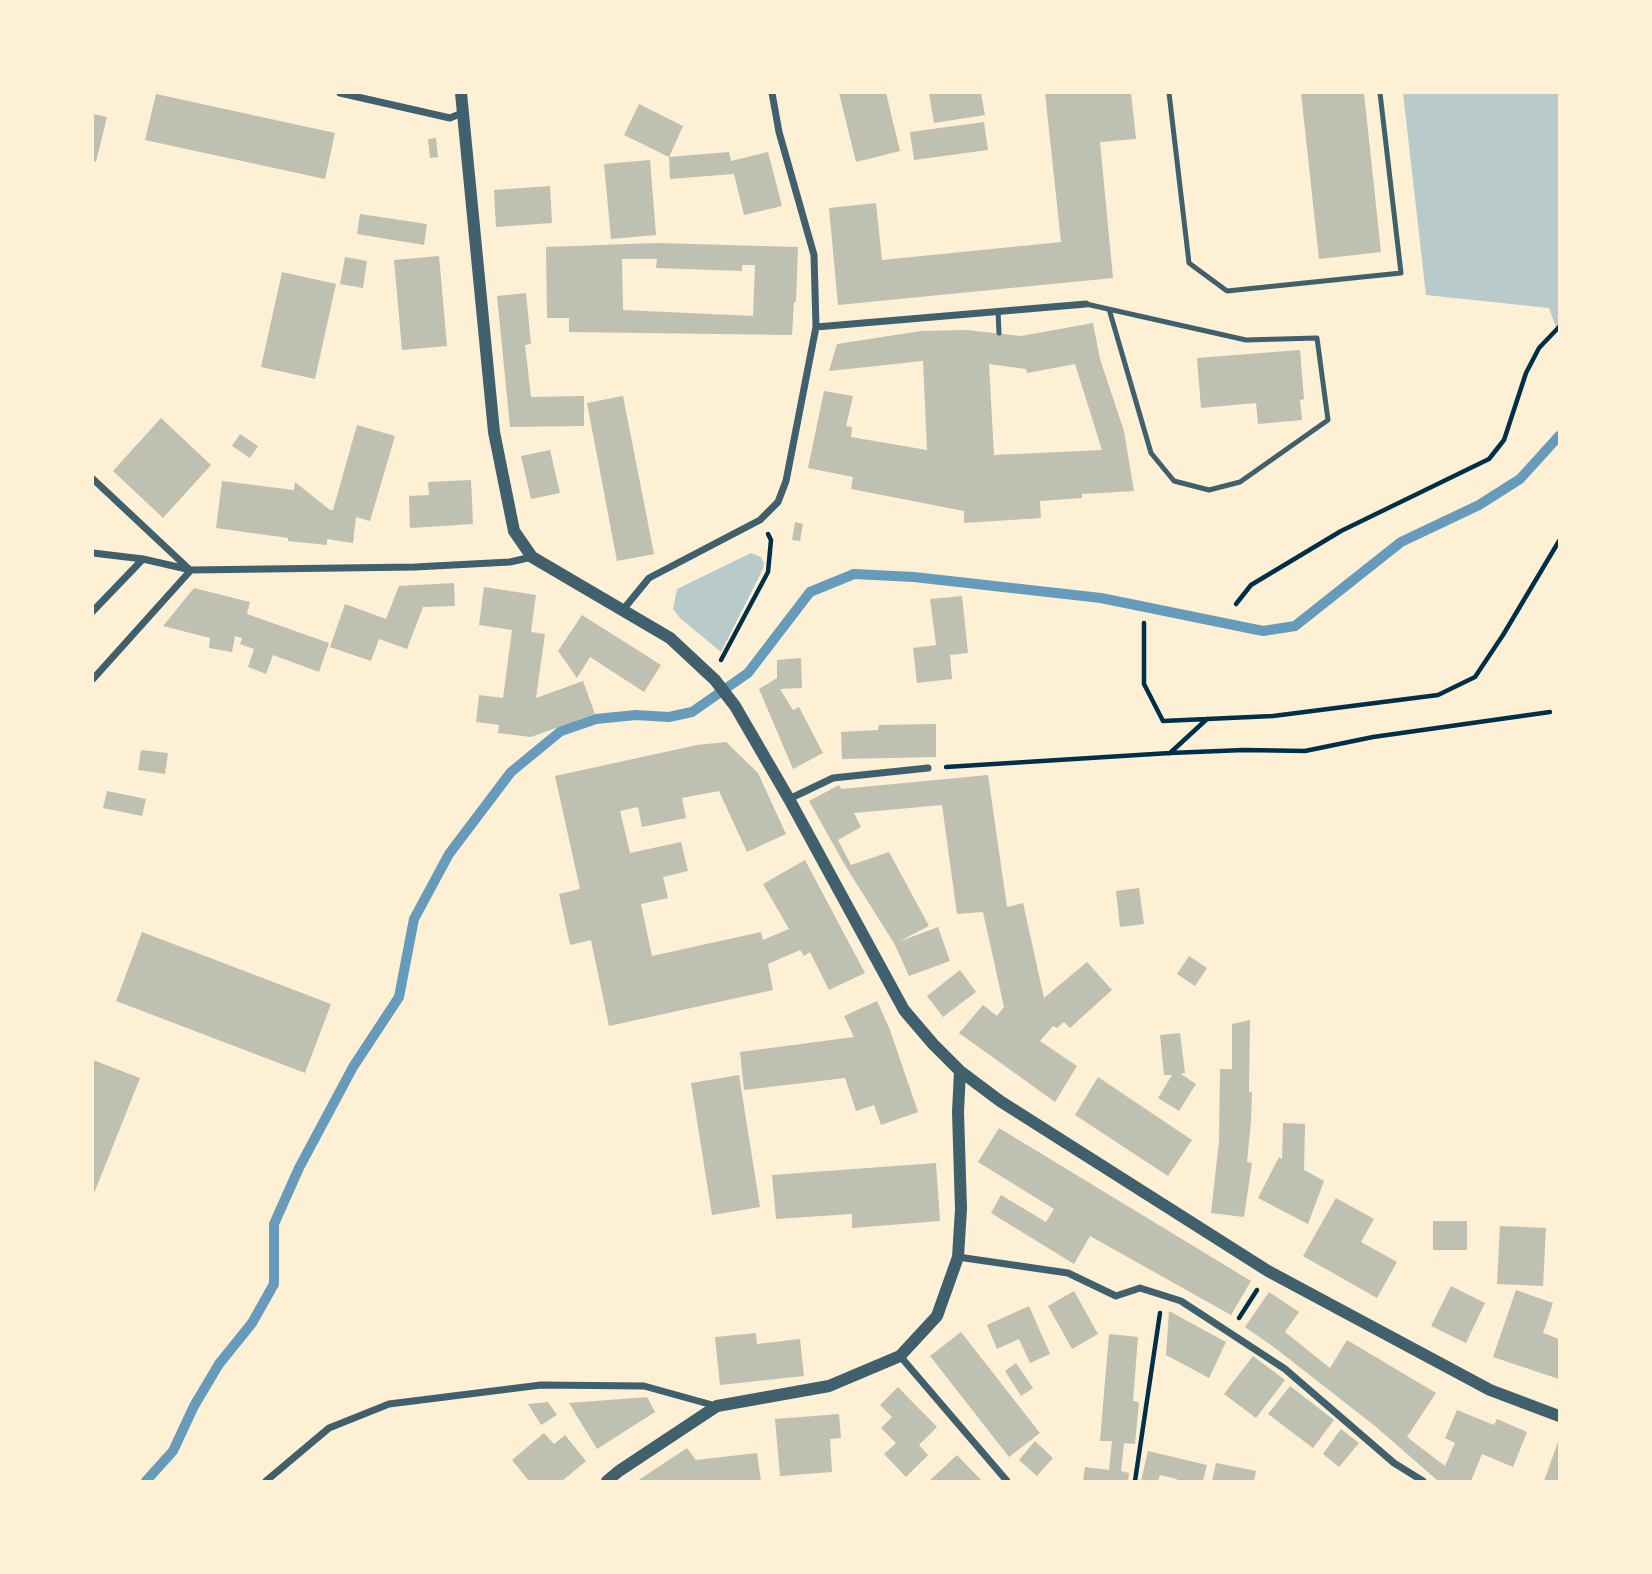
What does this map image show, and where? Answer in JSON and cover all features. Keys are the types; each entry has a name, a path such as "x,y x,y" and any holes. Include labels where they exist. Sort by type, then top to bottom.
{"street":[{"path":"340,93 450,118 462,113"},
{"path":"461,93 497,454 514,531 531,557 670,638 714,678 735,706 789,799 904,1010 960,1071 1000,1101 1268,1271 1490,1390 1559,1416"},
{"path":"622,612 649,578 760,520 778,502 786,481 816,327 814,255 779,132 772,93"},
{"path":"816,327 1086,304"},
{"path":"93,479 191,570"},
{"path":"93,553 143,559 191,570 415,567 510,562 531,557"},
{"path":"93,611 143,559"},
{"path":"93,679 191,570"},
{"path":"789,799 833,778 928,768"},
{"path":"607,1481 717,1406 830,1386 900,1356 936,1316 958,1257 961,1209 958,1112 960,1071"},
{"path":"958,1257 1068,1273 1116,1296 1140,1288 1181,1301 1285,1369 1394,1463 1423,1481"},
{"path":"900,1356 1007,1481"},
{"path":"266,1481 329,1428 389,1404 541,1385 592,1385 644,1386 717,1406"}],"lane":[{"path":"1170,93 1189,263 1227,291 1401,273 1380,93"},
{"path":"1086,304 1109,309 1246,340 1317,338 1328,420 1240,482 1209,490 1174,481 1151,453 1109,309"},
{"path":"998,311 999,334"}],"path":[{"path":"1236,604 1251,585 1341,531 1489,460 1504,440 1526,373 1539,348 1559,327"},
{"path":"714,678 768,572 771,540 760,520"},
{"path":"1144,623 1144,684 1163,720 1273,716 1438,695 1475,677 1559,541"},
{"path":"928,768 1170,753 1305,751 1373,737 1550,712"},
{"path":"1170,753 1208,719"},
{"path":"1231,1332 1268,1271"},
{"path":"1135,1481 1163,1295"}],"shaded area":[{"path":"1403,93 1559,93 1559,336 1549,308 1426,295"},
{"path":"751,553 761,557 763,569 721,652 673,609 677,589"}],"building":[{"path":"839,93 886,93 900,151 856,162"},
{"path":"929,93 981,93 985,115 934,123"},
{"path":"1045,93 1131,93 1136,139 1100,142 1113,278 838,305 829,208 876,203 882,260 1061,242"},
{"path":"1301,93 1364,93 1381,252 1319,259"},
{"path":"156,94 335,133 325,179 145,140"},
{"path":"639,104 683,126 669,157 624,135"},
{"path":"93,114 107,117 96,162 93,161"},
{"path":"984,122 988,150 914,160 910,132"},
{"path":"436,138 438,157 430,158 428,139"},
{"path":"729,152 731,161 768,152 782,206 744,215 734,174 670,179 669,157"},
{"path":"650,160 656,235 611,239 604,164"},
{"path":"550,186 552,223 496,227 494,190"},
{"path":"360,214 427,224 424,245 357,234"},
{"path":"657,243 798,247 792,335 569,332 569,318 547,318 546,247","holes":["622,259 657,259 656,268 742,271 742,265 755,265 753,316 623,310"]},
{"path":"439,256 447,346 402,350 394,260"},
{"path":"345,257 367,261 363,288 340,284"},
{"path":"282,272 336,284 315,379 261,367"},
{"path":"526,293 531,344 525,345 531,397 584,396 584,426 510,427 497,296"},
{"path":"1093,323 1100,359 1124,431 1134,491 1082,494 1082,498 1040,501 1041,518 964,523 964,511 851,489 853,477 808,468 824,391 853,396 846,426 852,427 851,437 927,450 923,361 829,371 837,344 921,331 966,330 1021,336","holes":["989,364 1026,369 1027,373 1075,364 1102,450 994,455"]},
{"path":"1300,350 1304,399 1300,400 1302,420 1258,424 1256,403 1201,408 1197,358"},
{"path":"623,396 654,554 617,561 587,403"},
{"path":"161,418 211,465 163,518 113,471"},
{"path":"357,425 395,436 370,521 356,517 353,543 327,539 327,545 288,541 288,538 216,528 222,481 294,490 295,482 333,510"},
{"path":"240,434 258,446 250,458 232,446"},
{"path":"550,450 560,493 531,499 521,456"},
{"path":"471,480 473,524 410,528 409,496 429,495 428,482"},
{"path":"795,522 803,524 800,541 792,540"},
{"path":"454,583 455,606 423,607 407,649 379,639 371,661 330,647 345,604 386,619 399,586"},
{"path":"484,587 536,595 531,632 545,634 536,698 583,681 595,714 531,737 498,733 499,725 476,722 479,695 503,698 512,630 479,625"},
{"path":"194,588 250,602 247,614 329,643 319,672 273,655 266,674 248,667 254,649 240,644 242,638 235,636 232,652 209,648 210,638 163,626"},
{"path":"962,596 968,653 950,655 952,679 917,683 913,648 936,645 930,599"},
{"path":"582,615 661,665 644,692 590,657 577,678 558,651"},
{"path":"801,658 802,688 780,689 793,710 799,707 823,753 793,769 759,689 777,678 777,660"},
{"path":"936,724 936,757 842,759 841,732 878,730 879,725"},
{"path":"726,742 758,773 786,834 747,852 719,791 682,798 686,818 642,827 638,807 620,811 630,853 681,842 688,871 663,877 668,898 641,904 652,956 761,932 763,940 789,929 763,884 805,860 865,973 829,990 810,952 804,956 800,950 768,964 773,990 609,1026 591,940 570,945 559,894 580,889 555,776 697,745"},
{"path":"141,750 168,753 165,774 138,770"},
{"path":"988,775 1007,907 1023,903 1044,998 1087,962 1112,990 1070,1028 1064,1022 1057,1028 1053,1026 1040,1041 1077,1066 1055,1102 959,1033 983,1005 997,1016 1004,1007 983,912 957,914 942,805 854,813 861,827 838,840 851,865 889,852 929,926 898,942 938,927 950,961 909,976 894,943 846,867 809,801 839,785 841,789"},
{"path":"107,791 146,799 142,816 103,808"},
{"path":"1139,888 1144,924 1120,927 1116,891"},
{"path":"142,932 331,1004 305,1073 116,1001"},
{"path":"1189,956 1207,968 1195,986 1177,974"},
{"path":"960,970 976,992 943,1017 927,996"},
{"path":"877,1001 890,1030 918,1112 881,1125 874,1105 856,1111 845,1078 744,1090 740,1052 854,1037 844,1016"},
{"path":"1250,1020 1249,1092 1252,1092 1247,1162 1252,1163 1244,1217 1211,1213 1219,1141 1220,1069 1232,1069 1232,1024"},
{"path":"1180,1033 1185,1073 1181,1074 1196,1084 1179,1111 1158,1098 1172,1075 1164,1075 1160,1035"},
{"path":"93,1060 140,1078 93,1196"},
{"path":"739,1075 760,1207 712,1215 691,1083"},
{"path":"1098,1077 1192,1140 1168,1176 1075,1115"},
{"path":"1283,1123 1305,1124 1304,1170 1324,1181 1308,1224 1258,1198 1279,1157 1282,1159"},
{"path":"999,1128 1251,1281 1231,1315 1090,1236 1074,1264 991,1213 1001,1195 1046,1222 1054,1209 978,1162"},
{"path":"936,1163 940,1221 852,1228 852,1214 776,1219 772,1175"},
{"path":"1336,1198 1374,1219 1361,1242 1397,1262 1377,1298 1303,1256"},
{"path":"1433,1221 1467,1221 1467,1250 1433,1250"},
{"path":"1500,1226 1546,1228 1543,1286 1497,1284"},
{"path":"1451,1286 1485,1303 1466,1343 1431,1326"},
{"path":"1516,1290 1553,1303 1543,1333 1559,1339 1559,1379 1493,1357"},
{"path":"1074,1291 1098,1334 1072,1349 1048,1306"},
{"path":"1269,1292 1299,1312 1285,1332 1330,1368 1347,1340 1436,1393 1407,1437 1445,1466 1455,1443 1445,1438 1457,1410 1494,1425 1497,1419 1527,1432 1513,1467 1482,1454 1471,1481 1438,1481 1375,1426 1245,1327"},
{"path":"1029,1306 1050,1354 1030,1363 1019,1339 997,1349 987,1325"},
{"path":"1169,1311 1226,1342 1209,1378 1166,1355"},
{"path":"961,1332 1040,1433 1009,1457 930,1356"},
{"path":"756,1333 757,1344 800,1339 804,1376 720,1385 715,1337"},
{"path":"1109,1334 1138,1337 1133,1401 1139,1402 1135,1444 1124,1443 1121,1471 1129,1473 1128,1481 1083,1481 1085,1467 1109,1470 1112,1441 1100,1441"},
{"path":"1253,1356 1285,1380 1256,1418 1224,1394"},
{"path":"1016,1363 1033,1388 1021,1396 1005,1371"},
{"path":"1290,1386 1334,1420 1313,1448 1268,1414"},
{"path":"898,1387 937,1427 919,1445 928,1455 906,1477 884,1454 896,1443 881,1428 892,1417 880,1405"},
{"path":"647,1397 655,1412 597,1449 569,1403"},
{"path":"548,1402 557,1415 541,1425 528,1404"},
{"path":"839,1414 841,1438 830,1439 832,1472 780,1476 775,1419"},
{"path":"1341,1429 1359,1443 1339,1467 1323,1454"},
{"path":"544,1433 554,1444 565,1435 586,1461 562,1481 529,1481 512,1460"},
{"path":"1559,1439 1559,1481 1544,1481"},
{"path":"1035,1441 1053,1458 1037,1476 1019,1460"},
{"path":"687,1448 696,1460 757,1453 761,1481 637,1481"},
{"path":"1148,1451 1207,1465 1203,1481 1176,1481 1177,1479 1160,1475 1158,1481 1141,1481"},
{"path":"957,1455 982,1481 929,1481 940,1471"},
{"path":"1216,1463 1256,1471 1254,1481 1212,1481"}],"waterway":[{"path":"146,1481 173,1451 194,1406 219,1364 252,1323 274,1284 274,1224 299,1168 353,1067 399,997 414,919 449,854 511,772 561,731 596,719 636,715 669,717 692,712 748,673 810,592 854,574 914,577 1101,598 1263,631 1295,626 1401,542 1479,505 1520,479 1559,436"}]}
